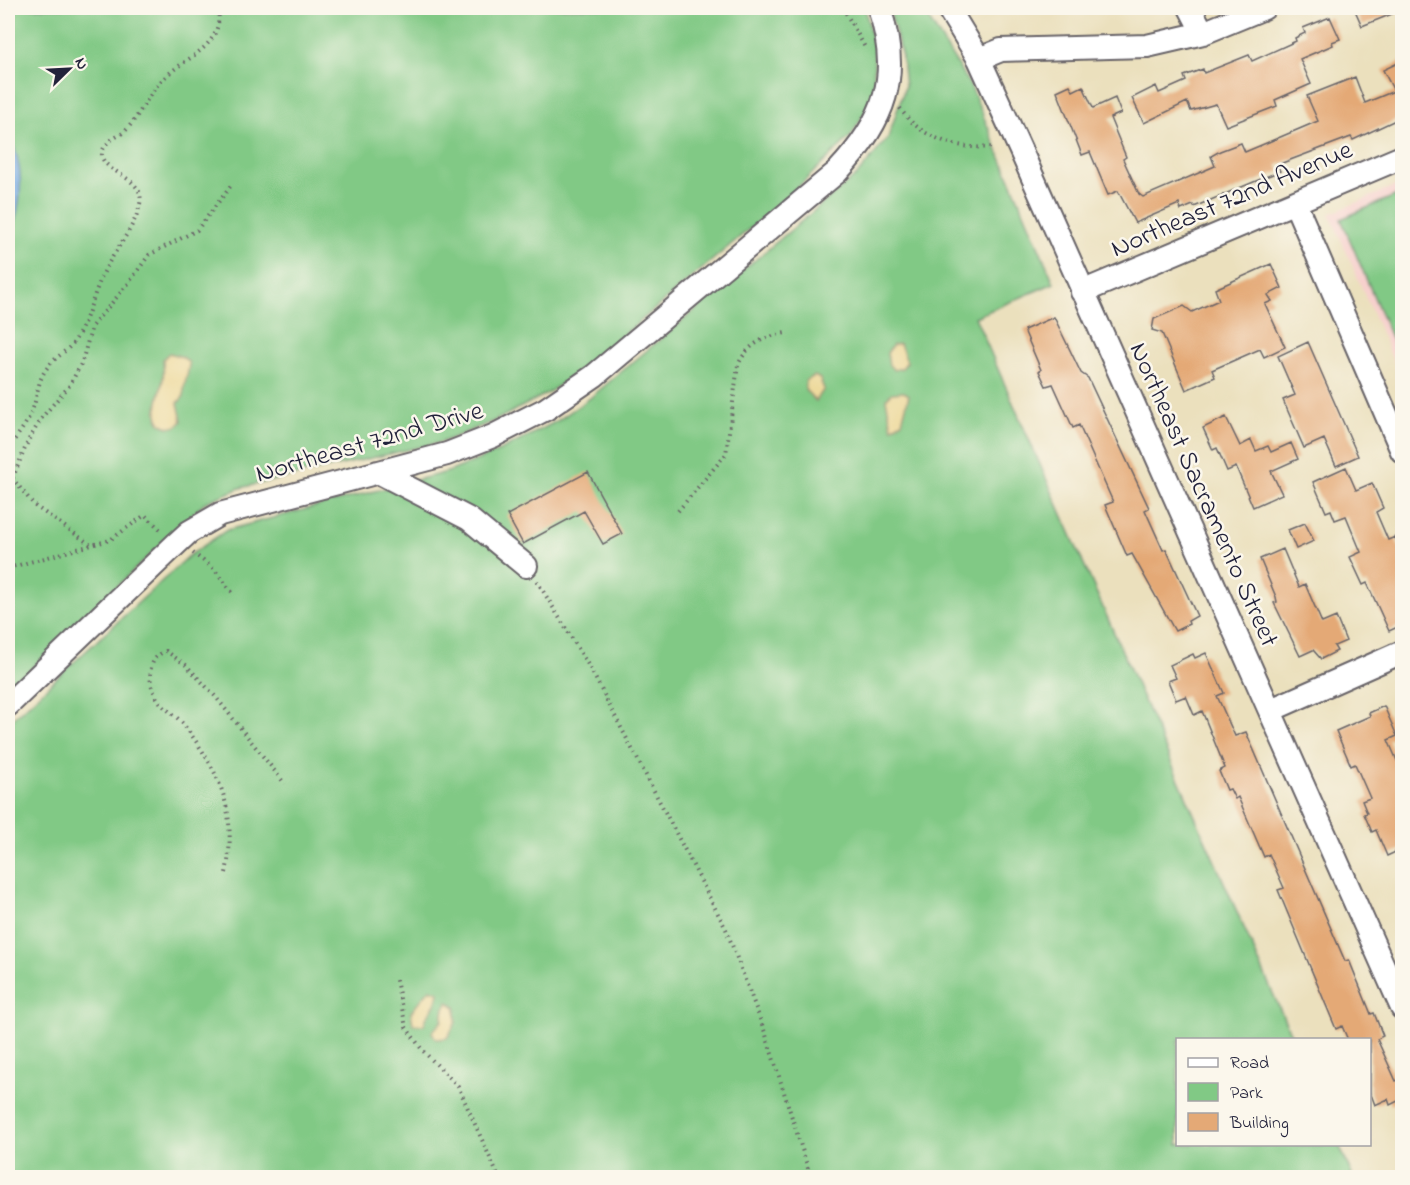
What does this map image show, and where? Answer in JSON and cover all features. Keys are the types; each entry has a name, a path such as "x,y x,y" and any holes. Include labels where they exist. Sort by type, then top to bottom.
{"street":[{"name":"Northeast 72nd Drive","path":"8,705 189,532 220,514 447,454 493,436 546,409 594,376 837,172 860,146 876,122 889,82 890,48 879,8"},
{"name":"Northeast Sacramento Street","path":"948,8 979,59 1402,1008"},
{"path":"1190,8 1203,33"},
{"path":"979,59 1001,50 1136,47 1203,33 1264,8"},
{"name":"Northeast 72nd Avenue","path":"1082,292 1402,157"},
{"path":"1295,203 1402,451"},
{"path":"378,472 469,519 526,566"},
{"path":"1271,710 1402,652"}],"path":[{"path":"8,449 32,410 38,384 47,368 72,344 81,330 106,269 139,211 142,197 139,188 131,180 108,167 103,159 103,150 107,143 126,130 165,77 209,45 216,35 219,23 218,8"},
{"path":"889,82 906,117 936,138 966,147 994,147"},
{"path":"8,489 29,439 43,416 70,385 82,362 92,326 149,255 198,230 233,183"},
{"path":"678,511 726,454 738,365 744,354 754,343 768,336 786,333"},
{"path":"12,477 35,506 92,545"},
{"path":"8,568 110,540 145,515 176,544 202,557 232,592"},
{"path":"526,566 590,668 726,929 766,1035 811,1178"},
{"path":"226,873 232,827 225,795 199,745 175,714 165,710 154,694 150,670 153,660 166,651 186,665 216,696 285,784"},
{"path":"396,980 406,1027 423,1051 458,1086 499,1178"}],"shaded area":[{"path":"1402,183 1402,381 1330,214"}],"green space":[{"path":"8,8 865,8 874,51 874,96 851,136 792,193 594,360 548,393 494,421 442,442 240,488 204,503 8,691"},
{"path":"889,8 922,8 971,87 1054,283 975,317 1293,1038 1176,1038 1176,1146 1339,1146 1353,1177 8,1178 8,723 190,555 227,530 451,471 502,450 557,421 590,398 858,174 888,138 905,87 902,57"},
{"path":"1402,193 1402,363 1341,219"}],"sand":[{"path":"900,344 907,362 902,368 894,370 889,365 887,353 893,345"},
{"path":"169,353 183,357 189,363 184,396 178,403 182,421 172,427 163,425 157,414 163,359"},
{"path":"815,376 820,379 824,389 816,401 805,390 806,380"},
{"path":"904,392 909,395 902,422 892,428 886,399 892,393"},
{"path":"430,989 439,992 437,1002 427,1016 424,1025 413,1024 411,1012"},
{"path":"448,1002 456,1007 456,1022 447,1038 436,1039 432,1032 442,1021 444,1008"}],"water":[{"path":"8,133 18,160 20,187 17,214 8,241"}],"building":[{"path":"1354,8 1402,8 1402,10 1362,26"},
{"path":"1330,17 1340,39 1332,42 1333,45 1300,59 1311,84 1275,100 1277,106 1226,126 1216,104 1191,111 1187,102 1144,123 1132,98 1156,86 1159,93 1186,81 1184,76 1203,69 1204,73 1249,55 1252,61 1296,41 1295,38 1305,33 1303,28"},
{"path":"1402,61 1402,117 1353,140 1351,137 1277,165 1280,171 1194,207 1193,205 1181,210 1179,204 1135,223 1118,191 1108,195 1090,152 1082,155 1057,91 1070,85 1073,91 1083,86 1093,108 1115,98 1121,113 1110,118 1126,157 1123,159 1139,194 1143,197 1215,166 1211,156 1220,151 1241,143 1245,152 1318,121 1307,96 1355,77 1365,103 1394,91 1383,70"},
{"path":"1271,264 1282,288 1268,295 1272,301 1265,304 1285,347 1264,357 1260,349 1212,370 1215,377 1186,390 1162,333 1152,330 1154,319 1184,306 1192,312 1219,300 1215,289"},
{"path":"1054,317 1081,373 1088,378 1149,508 1145,510 1163,550 1166,549 1197,616 1188,621 1189,624 1175,631 1132,554 1127,556 1105,505 1113,502 1079,425 1073,428 1053,384 1046,386 1039,371 1041,370 1024,330"},
{"path":"1308,342 1358,456 1336,466 1324,439 1304,448 1283,400 1295,395 1278,356"},
{"path":"1226,417 1240,446 1251,440 1256,451 1268,446 1271,452 1291,443 1298,459 1271,471 1282,494 1253,507 1236,467 1227,471 1217,448 1213,450 1203,428"},
{"path":"1346,467 1356,490 1372,483 1383,508 1376,512 1388,540 1395,537 1402,554 1402,625 1389,631 1367,583 1363,585 1350,557 1361,552 1346,516 1335,520 1331,510 1326,512 1313,482"},
{"path":"588,472 622,534 603,544 584,511 523,544 507,515"},
{"path":"1305,523 1314,541 1296,549 1288,530"},
{"path":"1283,549 1299,587 1305,584 1322,623 1336,617 1346,641 1334,646 1337,651 1321,659 1313,650 1300,656 1274,603 1277,602 1276,597 1260,559"},
{"path":"1206,653 1224,693 1217,696 1235,736 1246,732 1345,961 1349,960 1371,1014 1374,1013 1383,1036 1377,1039 1396,1081 1402,1078 1402,1099 1390,1105 1388,1099 1375,1105 1371,1095 1371,1038 1347,1038 1342,1026 1336,1029 1278,890 1284,888 1269,854 1264,857 1238,797 1235,799 1230,789 1227,790 1219,771 1225,768 1202,711 1194,715 1186,696 1176,700 1168,681 1176,678 1170,665 1193,654 1195,658"},
{"path":"1384,706 1397,736 1388,740 1402,772 1402,849 1387,856 1376,830 1372,832 1364,814 1367,813 1362,801 1370,798 1355,764 1351,766 1336,731 1370,716 1369,713"}]}
